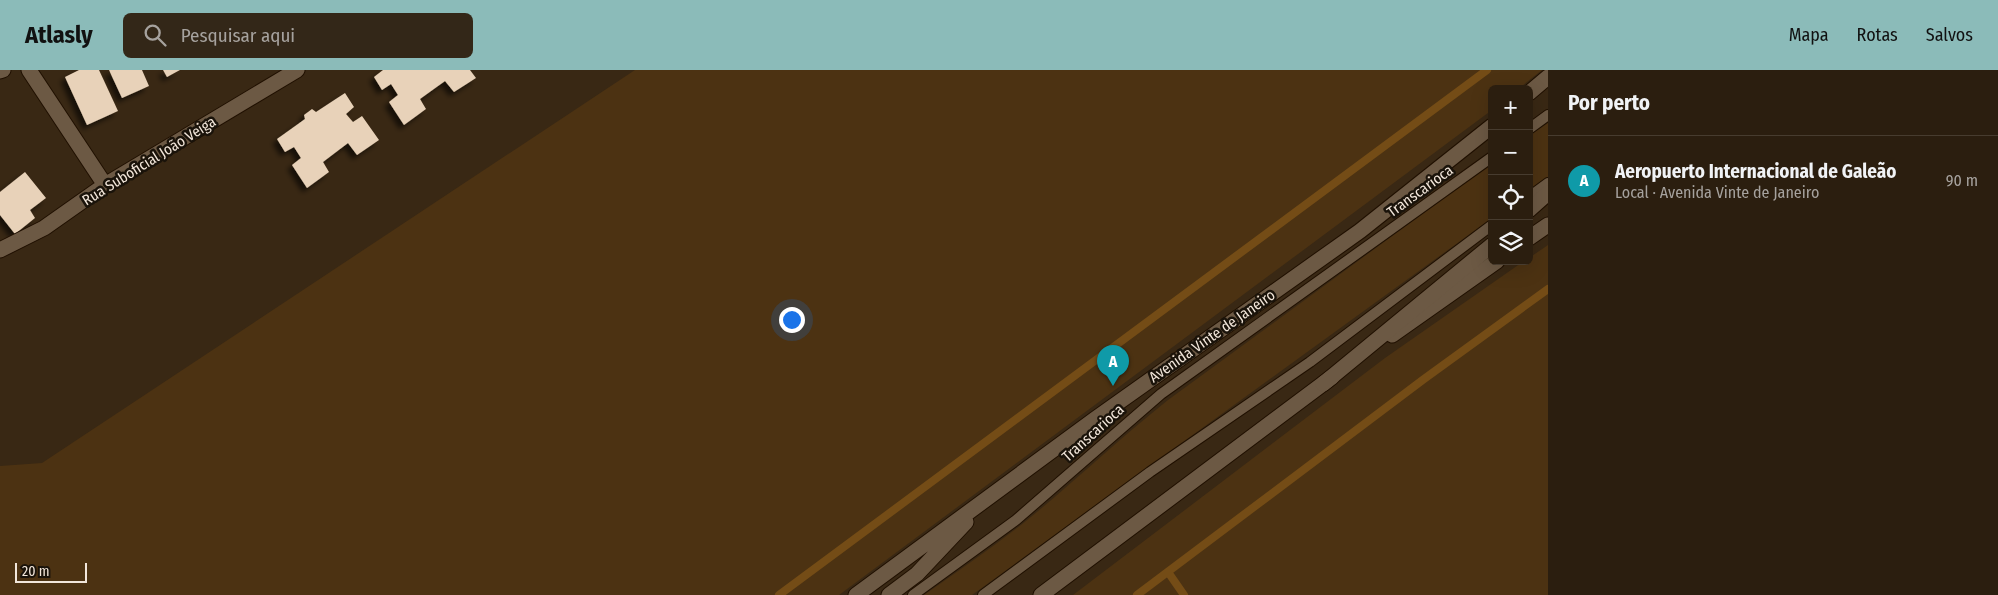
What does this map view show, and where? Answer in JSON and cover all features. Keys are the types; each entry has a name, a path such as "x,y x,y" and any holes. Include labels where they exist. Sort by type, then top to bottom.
{"street":[{"path":"29,70 105,185"},
{"name":"Rua Suboficial João Veiga","path":"0,250 44,228 105,185 297,70"},
{"path":"1533,90 1548,77"},
{"path":"1533,95 1548,85"},
{"name":"Avenida Vinte de Janeiro","path":"856,595 993,493 1360,231 1488,129"},
{"path":"1533,206 1548,193"},
{"path":"1533,235 1548,225"},
{"path":"1323,384 1488,248"},
{"path":"1041,595 1323,384 1491,265"},
{"path":"889,595 916,574 993,493"},
{"path":"1034,595 1059,582"}],"lane":[{"path":"1533,126 1548,116"},
{"name":"Transcarioca","path":"913,595 1016,520 1161,394 1488,160"},
{"path":"1533,194 1548,183"},
{"path":"983,595 1150,472 1310,362 1488,228"}],"shaded area":[{"path":"635,70 1542,70 1523,85 1488,85 1488,113 839,595 0,595 0,466 42,463"},
{"path":"1548,123 1548,179 1533,189 1533,175 1533,133"},
{"path":"1488,166 1488,221 972,595 924,595 1026,521 1168,400"},
{"path":"1548,245 1548,595 1073,595 1385,358 1518,265 1533,265 1533,255"}],"building":[{"path":"79,70 99,70 118,111 87,125 65,77"},
{"path":"109,70 142,70 149,86 122,98"},
{"path":"163,70 180,70 167,77"},
{"path":"383,70 470,70 476,78 454,92 445,81 420,99 426,109 404,125 389,102 398,95 391,84 382,90 374,77"},
{"path":"345,93 354,107 346,114 353,122 362,116 379,140 357,155 348,143 323,162 329,172 307,188 292,165 301,158 294,147 285,152 277,139 305,119 304,115 312,109 316,112"},
{"path":"25,172 46,198 30,210 35,218 15,234 0,215 0,192"}],"waterway":[{"path":"779,595 1487,70"},
{"path":"1137,595 1424,379 1548,289"},
{"path":"1168,572 1184,595"}],"place":[{"name":"Aeropuerto Internacional de Galeão","path":"1113,386"}]}
